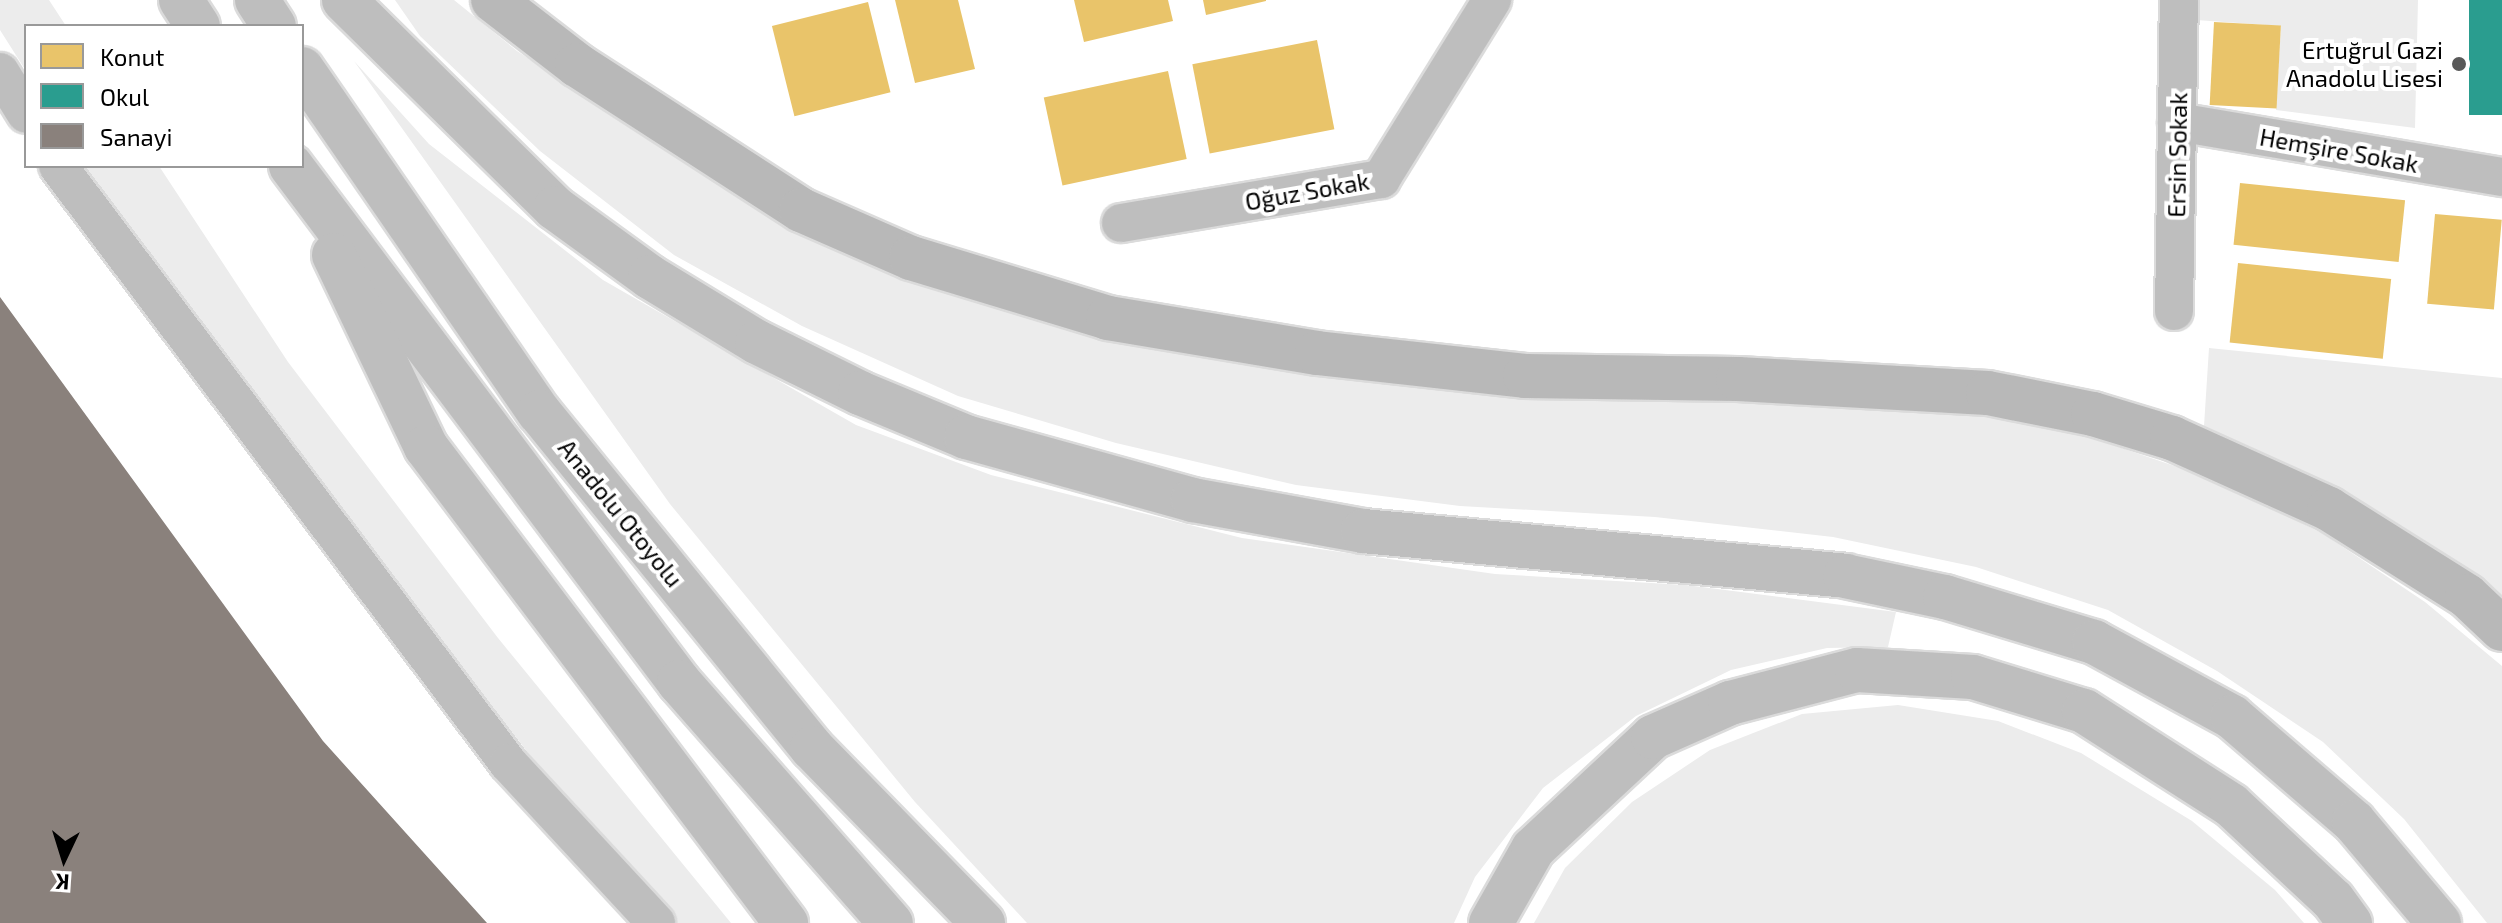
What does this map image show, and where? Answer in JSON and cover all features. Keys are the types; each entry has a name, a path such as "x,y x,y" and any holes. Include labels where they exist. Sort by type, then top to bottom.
{"highway":[{"path":"181,0 197,24"},
{"path":"257,0 273,24"},
{"path":"344,0 555,208 650,277 757,342 860,393 966,437 1193,500 1363,531 1845,576 1945,597 2094,642 2232,717 2354,822 2439,923"},
{"name":"Anadolu Otoyolu","path":"304,72 539,412 812,748 983,923"},
{"path":"292,168 426,447 786,923"},
{"path":"292,168 679,682 891,923"},
{"path":"1491,923 1533,849 1653,737 1730,703 1857,670 1973,677 2084,711 2231,805 2333,900 2350,923"}],"street":[{"path":"493,0 577,65 801,210 911,258 1108,318 1317,353 1525,376 1738,379 1988,393 2093,414 2172,438 2329,509 2467,596 2502,629"},
{"name":"Oğuz Sokak","path":"1121,223 1381,179 1492,0"},
{"name":"Ersin Sokak","path":"2174,311 2179,0"},
{"path":"0,72 24,111"},
{"name":"Hemşire Sokak","path":"2177,122 2502,177"},
{"path":"60,168 508,763 656,923"}],"shaded area":[{"path":"0,0 49,0 65,24 24,24 24,68 0,30"},
{"path":"395,0 454,0 517,51 761,209 1096,336 1251,365 1406,381 1833,400 1980,414 2092,438 2213,479 2322,533 2425,602 2502,666 2502,923 2487,923 2404,819 2323,742 2217,671 2108,610 1976,567 1833,537 1655,517 1460,506 1296,485 1116,443 958,396 802,326 674,255 540,151 420,36"},
{"path":"2197,0 2418,0 2415,128 2276,110 2281,26 2196,20"},
{"path":"354,61 429,144 603,280 856,425 991,475 1242,538 1495,574 1686,585 1896,612 1888,647 1827,648 1731,670 1636,716 1543,788 1475,877 1454,923 1027,923 915,802 670,504"},
{"path":"86,168 160,168 288,362 498,638 731,923 669,923 608,855 211,348"},
{"path":"2209,348 2502,378 2502,603 2333,489 2204,426"},
{"path":"1898,705 1998,721 2081,753 2192,821 2275,890 2304,923 1534,923 1565,868 1632,802 1710,750 1802,714"}],"building: Konut":[{"path":"895,0 958,0 975,69 915,83"},
{"path":"1074,0 1168,0 1173,21 1084,42"},
{"path":"1203,0 1266,0 1266,1 1206,15"},
{"path":"868,2 890,92 794,116 772,26"},
{"path":"2214,22 2281,26 2277,108 2210,105"},
{"path":"1317,40 1334,129 1210,154 1192,64"},
{"path":"1168,71 1187,159 1062,185 1044,97"},
{"path":"2240,183 2405,200 2399,262 2234,245"},
{"path":"2435,214 2502,220 2494,309 2427,304"},
{"path":"2238,263 2391,279 2383,359 2230,343"}],"building: Okul":[{"path":"2469,0 2502,0 2502,115 2469,115"}],"building: Sanayi":[{"path":"0,297 323,741 487,923 0,923"}],"place":[{"name":"Ertuğrul Gazi Anadolu Lisesi","path":"2459,64"}]}
